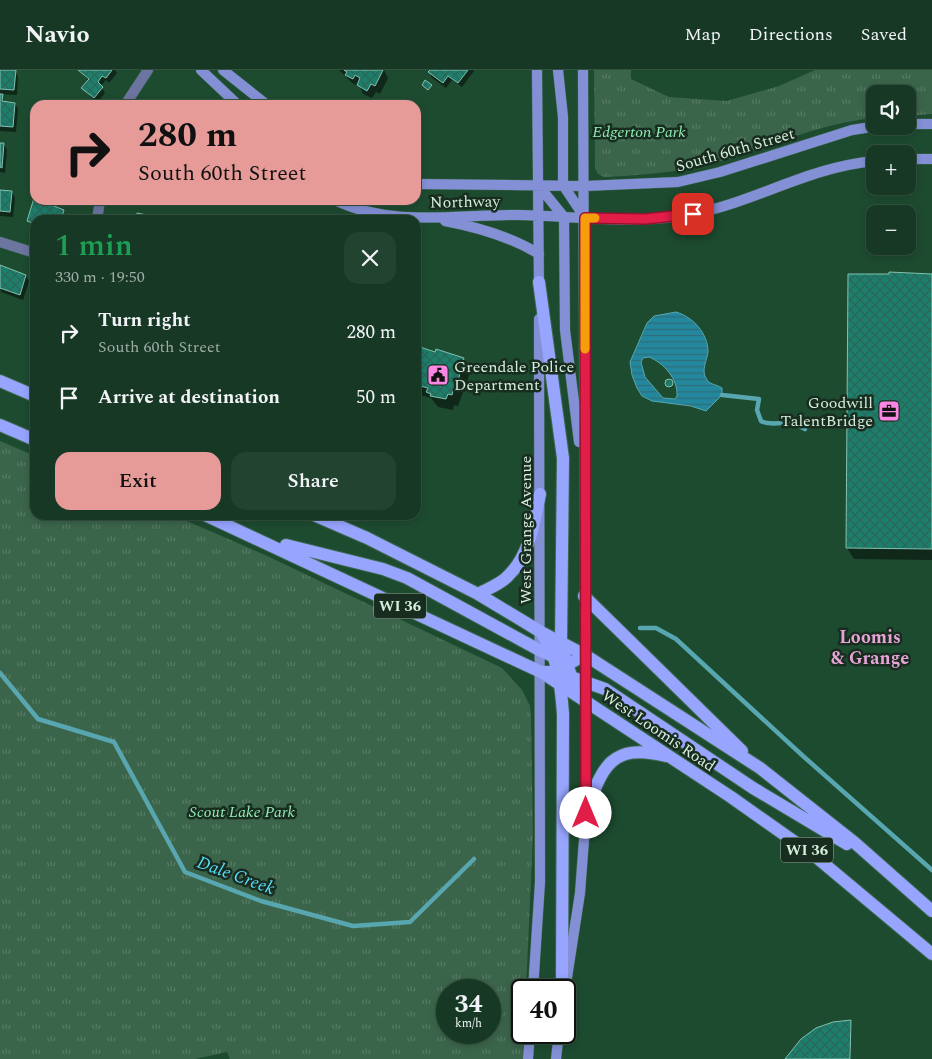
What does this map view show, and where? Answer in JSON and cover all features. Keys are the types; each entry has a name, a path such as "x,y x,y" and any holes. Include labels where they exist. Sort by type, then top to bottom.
{"main road":[{"path":"539,282 563,458 561,644 571,676 585,700"},
{"path":"0,381 30,394"},
{"path":"0,425 30,438"},
{"path":"478,594 507,577 520,559 530,540 540,494"},
{"name":"West Loomis Road","path":"216,520 541,672 558,678 585,700 816,857 931,950"},
{"name":"West Loomis Road","path":"326,520 367,538 478,594 561,644 585,655 760,768 873,859 932,911"},
{"path":"259,539 383,569 408,578 541,651 566,662 572,662 585,655"},
{"path":"584,596 760,768"},
{"path":"541,632 554,656 563,714 564,979"},
{"path":"558,678 571,676 605,689 754,788 873,859"},
{"path":"586,813 599,776 611,761 625,754 640,752 673,758"}],"street":[{"path":"128,100 148,70"},
{"path":"201,70 233,100"},
{"path":"223,70 261,100"},
{"name":"West Grange Avenue","path":"533,979 540,882 541,672 537,70"},
{"path":"558,70 563,117 563,185 585,218"},
{"path":"566,979 580,893 586,813 584,680 585,186 583,70"},
{"path":"916,124 932,124"},
{"name":"South 60th Street","path":"538,185 585,186 678,182 720,172 852,130 866,128"},
{"path":"916,159 932,159"},
{"path":"539,216 645,219 693,214 741,201 803,176 839,166 866,162"},
{"name":"Northway","path":"421,184 538,185"},
{"path":"538,185 564,217 565,330 584,477"},
{"name":"Northway","path":"347,205 360,211 393,215"},
{"name":"Northway","path":"421,217 539,216"},
{"path":"430,217 468,225 518,243 539,254"},
{"path":"0,242 30,251"},
{"path":"528,1059 529,1044"},
{"path":"556,1059 558,1044"}],"green space":[{"name":"Edgerton Park","path":"594,70 631,70 631,79 669,97 727,101 779,86 815,70 932,70 932,114 916,115 916,85 866,85 866,119 820,128 732,158 685,169 653,174 604,177 598,174 595,168"},
{"name":"Scout Lake Park","path":"0,441 30,454 30,520 184,520 265,555 502,668 522,690 530,706 533,835 526,979 511,979 511,1044 523,1044 523,1059 230,1059 227,1052 195,1059 0,1059"}],"water":[{"path":"676,312 682,314 694,322 702,332 708,352 704,369 705,375 709,382 722,388 722,395 706,411 691,406 652,401 642,396 637,388 630,362 647,323 654,316","holes":["649,357 665,367 673,378 677,390 675,399 663,398 645,377 641,362 643,358"]}],"building":[{"path":"0,70 16,70 14,90 0,89"},
{"path":"78,70 112,70 106,78 102,76 98,82 103,87 94,98 81,88 89,79"},
{"path":"344,70 383,70 375,86 371,84 367,91 357,85 360,78 355,75 353,79 345,75 347,72"},
{"path":"430,70 468,70 458,83 448,76 443,83 428,72"},
{"path":"425,80 432,85 428,90 422,85"},
{"path":"0,94 3,94 2,101 15,103 13,127 0,126"},
{"path":"0,143 4,143 2,168 0,167"},
{"path":"0,190 12,191 10,212 0,211"},
{"path":"32,205 52,205 64,210 62,215 30,215 30,222 27,221"},
{"path":"0,265 26,275 20,295 0,288"},
{"name":"Goodwill TalentBridge","path":"889,272 932,274 932,549 846,548 848,274 889,274"},
{"name":"Greendale Police Department","path":"421,346 435,352 436,349 464,358 452,395 448,394 446,399 430,396 431,394 426,392 428,388 421,386"},
{"path":"669,379 673,383 669,387 665,383"},
{"path":"851,1020 850,1059 785,1059 801,1039 816,1028 833,1022"}],"waterway":[{"path":"722,395 759,399 757,410 761,421 771,424 786,423 798,425 805,429"},
{"path":"640,628 656,628 676,639 803,756 932,870"},
{"name":"Dale Creek","path":"0,673 38,719 114,742 185,872 261,901 353,926 410,922 474,859"}],"slow traffic":[{"path":"585,349 585,218 595,218"}],"place":[{"name":"Greendale Police Department","path":"438,375"},
{"name":"Goodwill TalentBridge","path":"889,411"}],"district":[{"name":"Loomis & Grange","path":"870,647"}],"route":[{"path":"586,813 584,680 585,218 645,219 693,214"}]}
